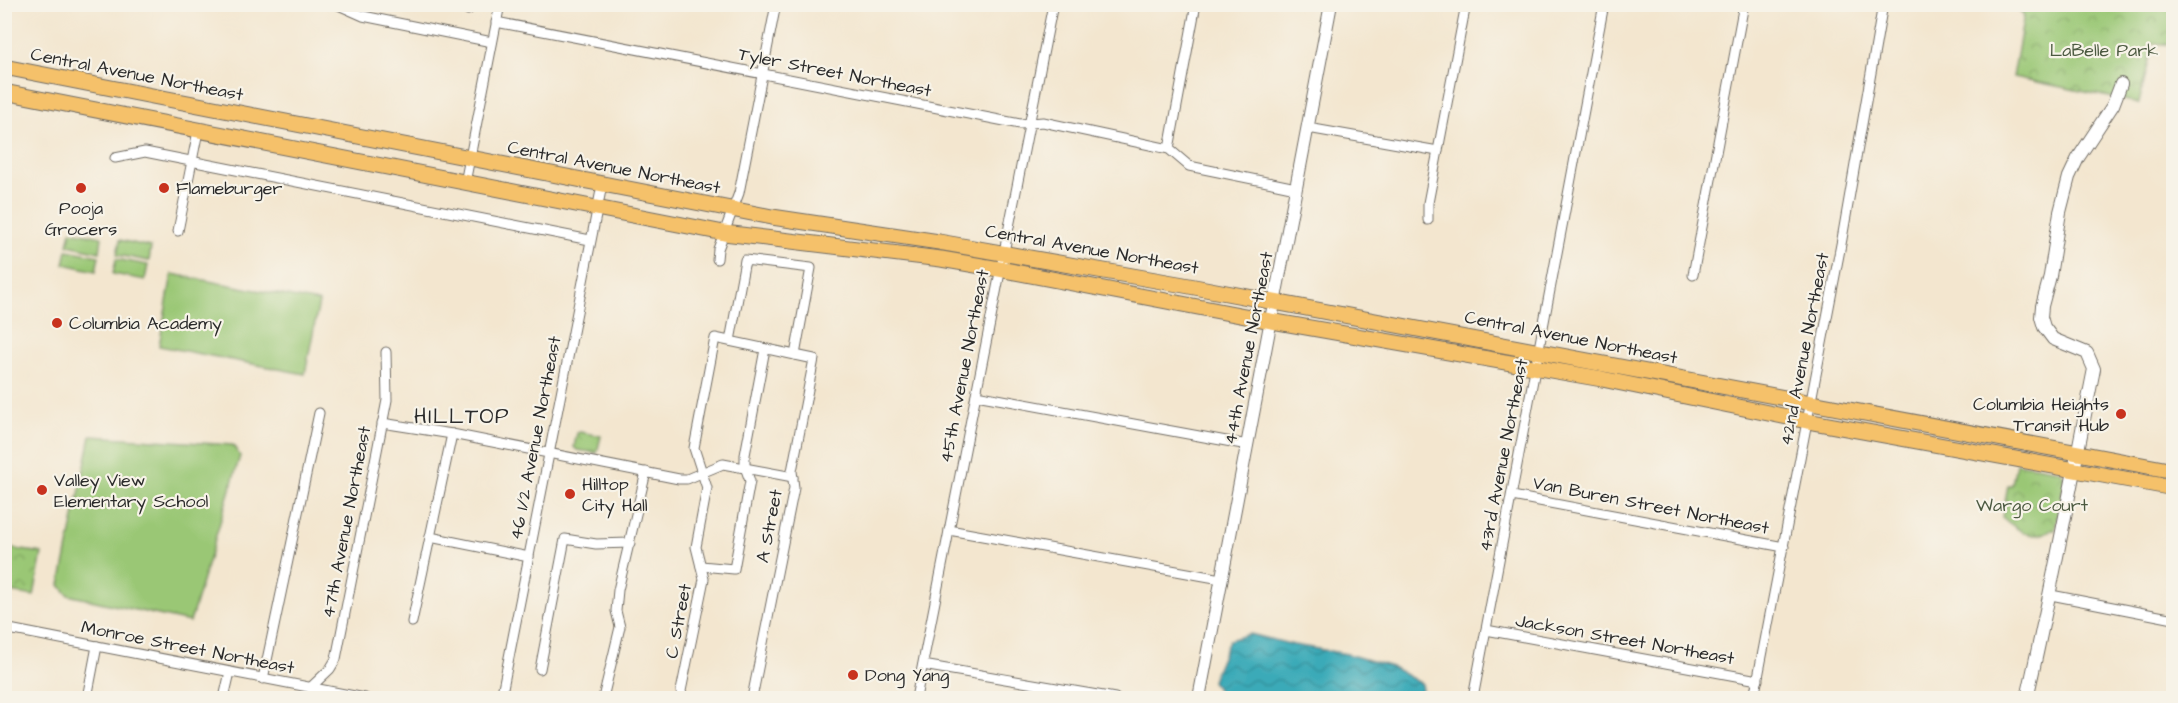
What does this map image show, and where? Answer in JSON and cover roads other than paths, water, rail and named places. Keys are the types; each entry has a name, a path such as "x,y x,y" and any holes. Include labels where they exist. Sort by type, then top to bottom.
{"main road":[{"name":"Central Avenue Northeast","path":"4,67 733,210 1002,254 1436,331 2174,471"},
{"name":"Central Avenue Northeast","path":"4,92 724,233 940,260 999,270 1706,399 1808,421 2174,488"}],"street":[{"path":"336,4 363,16 492,42"},
{"path":"465,183 500,4"},
{"path":"717,259 739,192 776,4"},
{"name":"45th Avenue Northeast","path":"916,699 1053,4"},
{"path":"1196,4 1169,149 1189,166 1296,188"},
{"name":"44th Avenue Northeast","path":"1200,699 1331,4"},
{"path":"1428,220 1428,203 1466,4"},
{"name":"43rd Avenue Northeast","path":"1473,699 1604,4"},
{"path":"1693,275 1744,4"},
{"name":"42nd Avenue Northeast","path":"1755,699 1883,4"},
{"name":"Tyler Street Northeast","path":"496,22 1020,124 1043,122 1169,149"},
{"path":"2027,699 2039,638 2051,595 2094,369 2087,353 2053,339 2044,327 2041,317 2042,306 2069,177 2078,158 2113,105 2121,84"},
{"path":"1308,128 1438,151"},
{"path":"178,231 198,131"},
{"path":"115,158 146,152 590,240"},
{"name":"46 1/2 Avenue Northeast","path":"501,699 602,185"},
{"path":"745,260 811,268 795,355 730,341 745,260"},
{"name":"C Street","path":"683,699 681,690 704,579 696,547 706,488 694,448 715,338 730,341"},
{"path":"701,566 734,569 750,481 745,468 745,455 765,349"},
{"name":"47th Avenue Northeast","path":"310,688 330,669 336,659 387,400 386,352"},
{"name":"A Street","path":"752,699 794,488 792,471 814,359 795,355"},
{"path":"976,395 1248,445"},
{"path":"263,679 319,413"},
{"path":"382,423 452,434 687,479 723,464 793,477"},
{"path":"412,622 452,434"},
{"path":"603,699 620,627 616,611 618,590 646,472"},
{"name":"Van Buren Street Northeast","path":"1512,496 1784,548"},
{"path":"949,531 1221,579"},
{"path":"430,537 529,557"},
{"path":"540,669 565,539 596,544 630,543"},
{"path":"2051,595 2174,619"},
{"name":"Monroe Street Northeast","path":"4,628 362,698"},
{"name":"Jackson Street Northeast","path":"1486,630 1758,680"},
{"path":"87,699 97,646"},
{"path":"923,665 1115,699"},
{"path":"224,699 230,672"}],"water":[{"path":"1250,634 1294,645 1347,654 1392,667 1422,684 1421,698 1222,698 1212,681 1229,640"}],"place":[{"name":"Pooja Grocers","path":"81,188"},
{"name":"Flameburger","path":"164,188"},
{"name":"Columbia Academy","path":"57,323"},
{"name":"Columbia Heights Transit Hub","path":"2121,414"},
{"name":"Valley View Elementary School","path":"42,490"},
{"name":"Hilltop City Hall","path":"570,494"},
{"name":"Dong Yang","path":"853,675"}],"district":[{"name":"HILLTOP","path":"462,416"}],"park label":[{"name":"LaBelle Park","path":"2104,50"},
{"name":"Wargo Court","path":"2032,505"}]}
